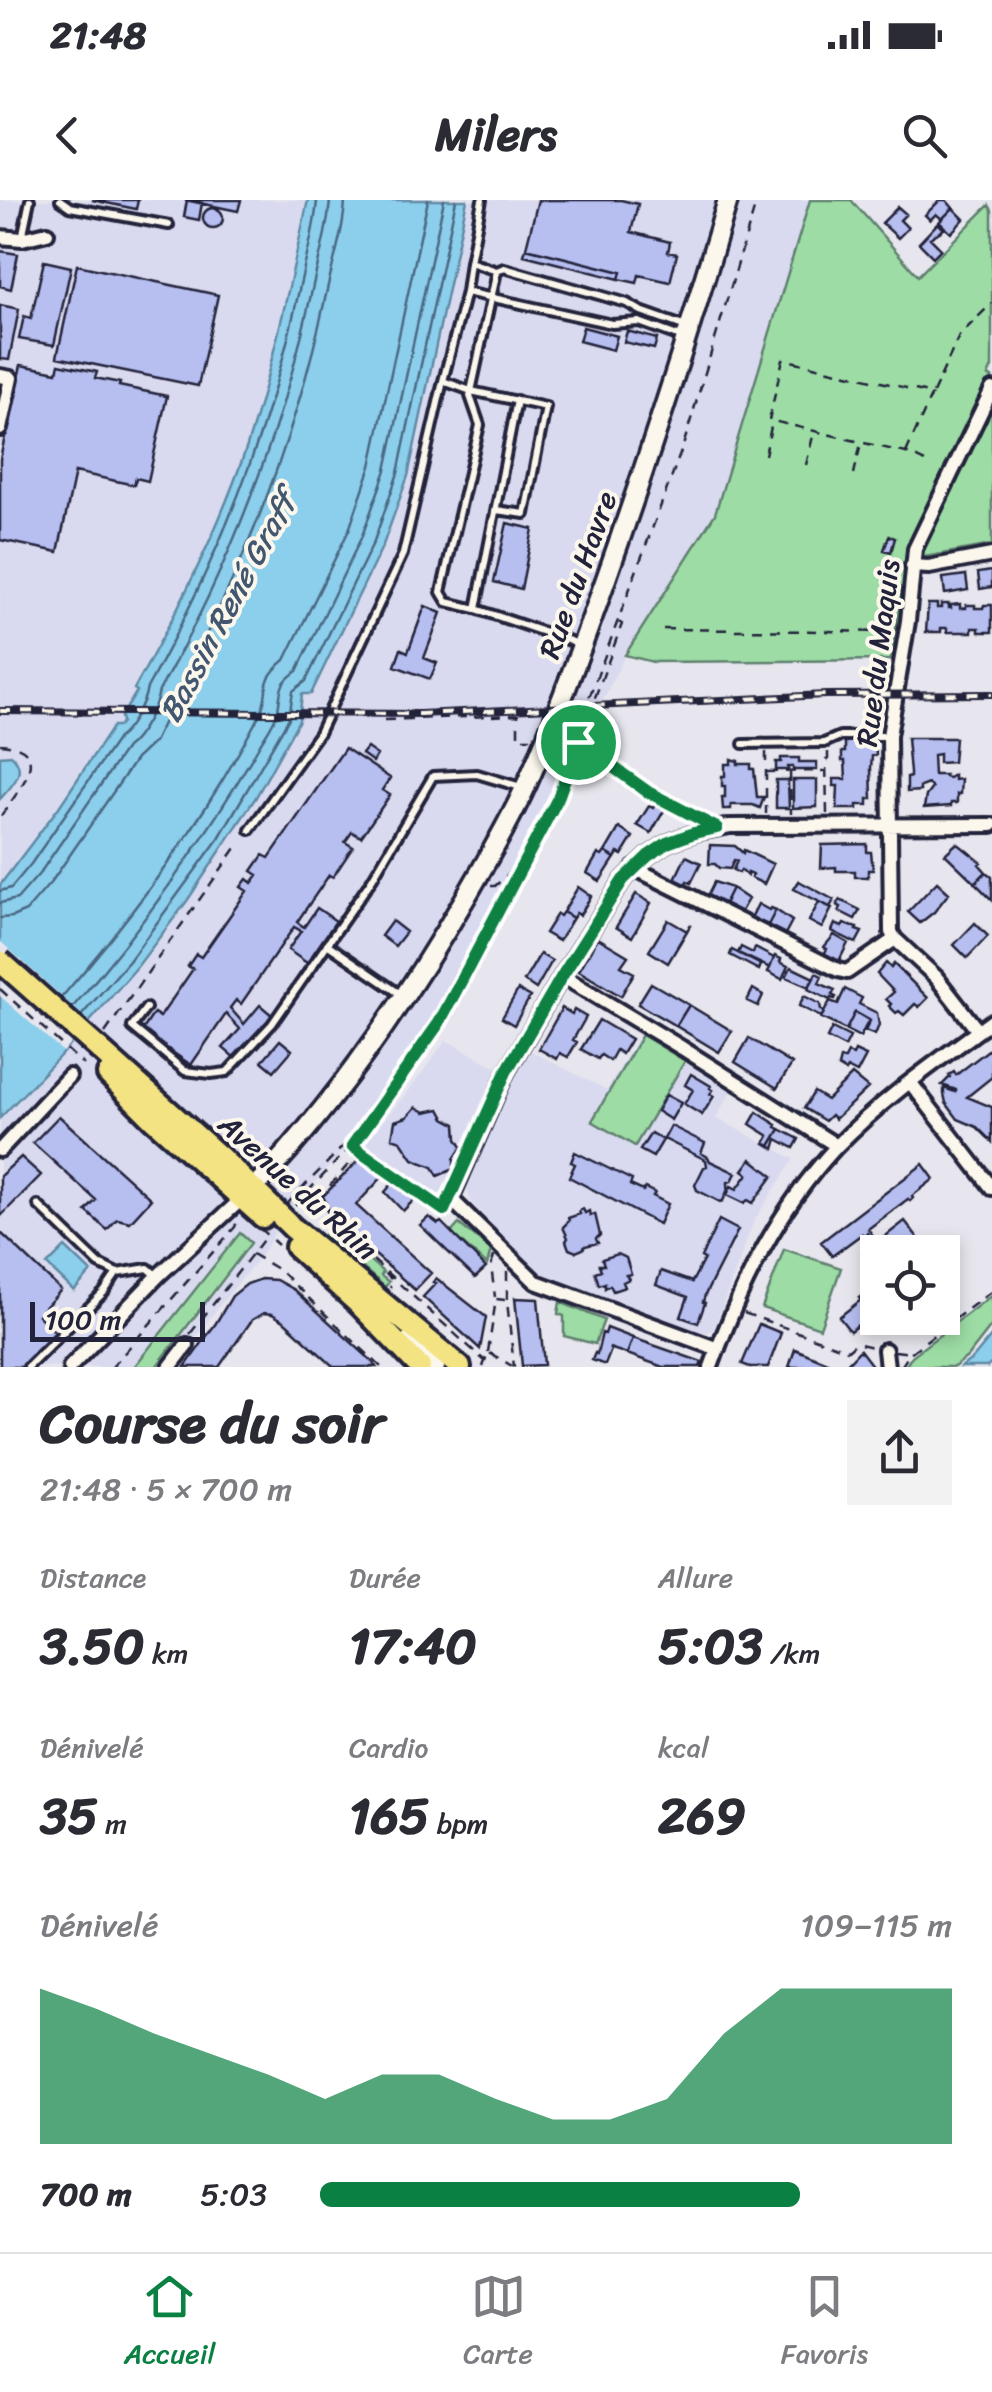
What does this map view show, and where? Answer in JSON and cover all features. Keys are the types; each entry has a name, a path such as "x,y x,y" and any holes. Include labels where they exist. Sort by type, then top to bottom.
{"main road":[{"name":"Rue du Havre","path":"248,1194 332,1095 404,996 509,822 582,646 646,466 728,200"},
{"path":"0,961 94,1052"},
{"path":"0,977 94,1052"},
{"name":"Avenue du Rhin","path":"94,1052 152,1118 293,1228 460,1367"},
{"name":"Avenue du Rhin","path":"248,1194 420,1367"},
{"path":"360,1306 392,1328 435,1367"}],"street":[{"path":"0,238 22,239 47,233"},
{"path":"0,376 11,378 0,428"},
{"name":"Rue du Maquis","path":"895,938 890,736 915,549 992,389"},
{"path":"912,566 929,567 992,555"},
{"path":"718,1350 536,1282 451,1199 502,1082 623,880 667,843 724,827 992,825"},
{"path":"634,868 838,970 848,972 895,938 936,976 978,1031"},
{"path":"562,976 837,1146"},
{"path":"711,1367 754,1263 803,1186 877,1108 992,1020"},
{"path":"0,1150 69,1076"},
{"path":"910,1082 992,1188"},
{"path":"70,1367 158,1276 248,1194"},
{"path":"170,1367 187,1342"},
{"path":"886,1350 887,1367"}],"lane":[{"path":"22,239 30,200"},
{"path":"60,200 70,207 169,225"},
{"path":"250,830 319,733 403,554 466,292 482,200"},
{"path":"470,262 627,303 688,334"},
{"path":"497,271 470,396 480,425 441,592 447,602 582,646"},
{"path":"466,292 612,324 638,322 688,334"},
{"path":"638,322 641,311"},
{"path":"443,381 546,407 525,514 496,510"},
{"path":"476,610 517,400"},
{"path":"743,744 890,736"},
{"path":"146,1008 132,1027 185,1072 228,1072 272,1024 371,881 433,776 478,774 525,788"},
{"path":"327,944 404,996"},
{"path":"38,1205 100,1264 118,1272 148,1268 158,1276"},
{"path":"28,1367 104,1292 118,1272"}],"path":[{"path":"286,1202 357,1132 441,1012 566,766 684,446 757,200"},
{"path":"906,453 959,336 992,303"},
{"path":"926,462 906,453 769,420 783,359 932,394"},
{"path":"765,455 772,420"},
{"path":"806,465 814,431"},
{"path":"854,474 862,442"},
{"path":"295,1204 352,1146 439,1023 558,798 622,624 618,622"},
{"path":"663,629 906,632"},
{"path":"384,720 518,715 518,738 526,738"},
{"path":"827,826 828,741"},
{"path":"578,742 648,792 724,827"},
{"path":"0,744 19,746 30,756 26,777 0,817"},
{"path":"766,744 766,826"},
{"path":"766,772 826,771"},
{"path":"790,772 791,826"},
{"path":"0,989 94,1052 236,848"},
{"path":"470,889 495,886 518,864"},
{"path":"677,947 691,924"},
{"path":"352,1146 444,1210 451,1199"},
{"path":"360,1151 321,1196 332,1223 484,1364 496,1299 491,1266 500,1248"},
{"path":"280,1178 286,1202 300,1220"},
{"path":"302,1198 317,1207 325,1206"},
{"path":"112,1367 236,1227 237,1221"},
{"path":"259,1228 277,1247"},
{"path":"187,1342 263,1240"},
{"path":"252,1254 279,1270 381,1367"},
{"path":"513,1262 507,1272 507,1301 514,1367"},
{"path":"388,1272 393,1281 388,1294"},
{"path":"900,1367 910,1353 992,1291"},
{"path":"496,1299 507,1301"},
{"path":"746,1302 742,1312 848,1350 856,1343 886,1350"},
{"path":"488,1352 514,1367"}],"shaded area":[{"path":"0,200 810,200 715,514 625,655 500,912 386,1103 287,1213 262,1254 174,1367 0,1367"},
{"path":"641,1032 733,1089 716,1118 794,1159 754,1221 714,1329 703,1334 542,1276 470,1201 467,1189 512,1079 529,1050 607,1090"},
{"path":"446,1040 498,1068 442,1204 361,1147"}],"green space":[{"path":"810,200 851,200 918,276 989,205 992,210 992,367 988,376 992,377 992,545 907,560 891,660 653,662 625,655 715,514"},
{"path":"642,1035 685,1061 635,1146 592,1121"},
{"path":"459,1224 491,1250 487,1265 451,1233"},
{"path":"332,1228 383,1272 381,1276 389,1282 385,1287 324,1235"},
{"path":"240,1233 251,1243 156,1367 134,1367"},
{"path":"784,1249 841,1268 820,1328 762,1308"},
{"path":"992,1295 992,1325 967,1357 954,1367 905,1367 912,1356 940,1335 960,1335 960,1319"},
{"path":"560,1302 604,1320 595,1344 564,1336 564,1316 558,1314"}],"water":[{"name":"Bassin René Graff","path":"308,200 467,200 408,476 383,545 311,694 302,694 299,720 256,797 187,901 137,967 0,1118 0,885 113,726 122,722 121,717 137,691 134,689 210,539 256,416"},
{"path":"11,755 19,772 0,799 0,756"},
{"path":"65,1247 91,1272 74,1291 47,1265"},
{"path":"992,1335 992,1363 987,1367 961,1367 973,1358"}],"pier":[{"path":"0,941 90,1022 63,1052 0,996"}],"building":[{"path":"92,200 138,200 136,209"},
{"path":"185,200 241,200 238,211"},
{"path":"187,200 202,203 199,220 184,217"},
{"path":"538,200 621,200 638,204 631,232 670,242 668,252 677,254 670,282 639,275 637,283 619,279 621,272 526,248"},
{"path":"940,200 946,200 953,208 942,219 936,214 930,220 925,215"},
{"path":"898,207 906,214 900,220 908,228 898,238 882,223"},
{"path":"213,208 223,218 213,228 203,218"},
{"path":"953,208 964,219 951,233 939,222"},
{"path":"938,223 944,229 930,238 941,249 933,257 919,243"},
{"path":"526,248 621,272 619,279 524,255"},
{"path":"0,251 18,254 11,289 0,286"},
{"path":"44,261 71,267 54,345 19,339 24,316 31,318"},
{"path":"77,265 218,295 198,386 57,357"},
{"path":"0,305 19,309 9,360 0,359"},
{"path":"583,327 617,336 613,350 579,341"},
{"path":"627,331 657,339 654,349 624,342"},
{"path":"59,364 97,372 95,378 120,383 119,386 167,396 148,481 136,478 134,485 75,472 58,552 0,540 0,459 21,365 57,372"},
{"path":"507,523 533,529 521,589 494,582"},
{"path":"889,536 895,538 891,552 884,550"},
{"path":"992,571 992,587 980,589 978,573"},
{"path":"966,575 968,590 945,594 943,578"},
{"path":"928,604 937,604 937,608 941,604 949,604 949,608 960,604 960,608 992,605 992,632 972,628 972,632 947,632 947,628 941,628 941,632 926,632"},
{"path":"425,606 441,613 424,658 437,663 430,679 395,666 401,649 408,652"},
{"path":"907,738 955,738 953,762 939,763 939,754 933,755 934,775 961,779 957,803 924,808 932,788 928,784 920,787 920,791 907,792"},
{"path":"845,740 875,742 872,799 868,799 868,805 857,805 857,809 837,809 838,786 834,786 834,779 846,779 842,761"},
{"path":"345,748 390,778 382,790 390,795 361,837 352,832 345,842 353,847 297,922 304,927 317,908 336,921 307,963 288,950 301,931 294,927 241,1004 236,1000 230,1008 244,1024 260,1005 273,1016 236,1059 223,1048 240,1029 226,1014 191,1065 142,1031 154,1013 160,1017 193,969 188,966 196,954 201,957 247,891 241,887 247,879 252,883 258,875 252,871 263,855 269,858"},
{"path":"367,748 377,755 373,762 362,754"},
{"path":"781,758 817,762 817,770 776,770 776,762 781,762"},
{"path":"731,759 738,764 751,764 754,769 757,797 764,797 760,808 731,805 731,809 723,809 722,776"},
{"path":"776,780 788,780 789,808 776,808"},
{"path":"793,780 817,780 817,807 793,808"},
{"path":"655,804 665,809 651,833 637,825 649,806 653,808"},
{"path":"619,828 633,837 622,855 618,853 615,858 605,852"},
{"path":"957,843 981,862 986,872 975,883 945,854"},
{"path":"867,844 873,870 868,870 868,877 855,877 855,871 836,871 836,867 821,868 822,845"},
{"path":"710,845 735,846 773,864 764,884 751,878 753,875 733,870 737,861 730,869 709,864"},
{"path":"605,852 615,858 600,881 587,873 598,854 602,856"},
{"path":"686,856 701,863 691,883 687,881 685,886 674,881"},
{"path":"986,872 992,877 992,900 975,883"},
{"path":"799,881 834,900 830,907 794,889"},
{"path":"714,882 732,888 724,904 707,896"},
{"path":"937,882 949,893 920,923 908,912"},
{"path":"578,887 591,896 580,915 576,913 573,918 563,912"},
{"path":"732,888 748,899 740,913 724,904"},
{"path":"636,894 651,903 632,937 616,927"},
{"path":"840,900 860,910 855,919 839,911"},
{"path":"819,902 832,908 822,928 809,921"},
{"path":"758,904 776,910 768,925 751,918"},
{"path":"776,910 792,921 784,936 768,925"},
{"path":"563,912 573,918 559,941 545,933 557,914"},
{"path":"668,920 687,931 668,963 649,951"},
{"path":"392,921 406,932 395,946 381,936"},
{"path":"975,923 988,936 967,958 954,945"},
{"path":"835,924 862,932 856,943 832,931"},
{"path":"834,935 848,943 838,963 823,956 827,949 824,947"},
{"path":"598,938 628,956 621,966 634,973 621,996 579,971"},
{"path":"741,947 753,953 755,948 774,958 770,968 738,953"},
{"path":"732,950 761,965 759,970 730,955"},
{"path":"540,954 552,961 536,989 524,981"},
{"path":"775,956 788,966 782,979 768,972"},
{"path":"886,963 891,968 894,964 928,998 904,1015 889,1006 886,999 894,992 877,974"},
{"path":"791,967 814,978 809,987 786,977"},
{"path":"816,973 822,976 819,983 835,990 835,999 808,989"},
{"path":"651,983 689,1005 676,1026 638,1004"},
{"path":"753,989 763,995 758,1006 747,1001"},
{"path":"845,989 862,998 859,1004 877,1013 879,1025 875,1035 865,1031 870,1021 855,1012 846,1030 821,1018 830,1001 838,1004"},
{"path":"518,990 530,997 514,1025 502,1018"},
{"path":"804,996 820,1004 824,1013 821,1017 799,1006"},
{"path":"689,1005 732,1031 719,1052 676,1026"},
{"path":"562,1008 586,1017 568,1057 560,1053 557,1059 539,1049"},
{"path":"855,1012 869,1020 860,1037 846,1030"},
{"path":"599,1020 631,1039 622,1054 616,1050 610,1061 581,1049"},
{"path":"832,1028 850,1037 845,1047 827,1038"},
{"path":"749,1038 792,1064 777,1088 735,1062"},
{"path":"280,1040 292,1050 274,1071 262,1061"},
{"path":"992,1047 992,1077 967,1097 992,1107 992,1142 977,1127 958,1119 944,1094 944,1088 956,1090 942,1085 949,1075 956,1075"},
{"path":"855,1051 866,1056 857,1073 838,1067 840,1059"},
{"path":"691,1074 713,1090 710,1094 714,1096 702,1115 684,1104 693,1090 685,1085"},
{"path":"852,1075 868,1088 835,1119 831,1115 825,1121 804,1108 814,1092 827,1100"},
{"path":"666,1095 681,1103 671,1120 657,1111"},
{"path":"416,1107 425,1112 440,1109 445,1118 456,1124 462,1147 454,1159 454,1169 438,1176 433,1167 413,1159 401,1141 392,1138 395,1121 407,1117"},
{"path":"757,1112 780,1129 770,1146 765,1143 769,1136 750,1124"},
{"path":"59,1116 151,1199 130,1222 117,1219 107,1230 86,1211 96,1200 33,1143"},
{"path":"671,1126 705,1143 701,1153 736,1173 728,1182 723,1201 697,1190 695,1185 707,1166 706,1160 664,1139"},
{"path":"780,1129 799,1139 794,1148 777,1139 774,1149 770,1146"},
{"path":"651,1133 663,1140 653,1157 640,1150"},
{"path":"575,1152 632,1180 630,1185 655,1193 653,1196 668,1204 659,1224 569,1177"},
{"path":"363,1156 385,1174 356,1205 431,1273 415,1290 331,1216 323,1196"},
{"path":"21,1157 41,1175 0,1217 0,1176"},
{"path":"751,1159 773,1176 753,1203 744,1203 727,1195 731,1186 737,1189 748,1174 743,1170"},
{"path":"923,1164 934,1179 910,1201 868,1229 873,1235 860,1235 832,1256 821,1242"},
{"path":"393,1183 402,1191 405,1187 416,1198 403,1211 385,1192"},
{"path":"583,1209 590,1216 595,1214 600,1235 598,1243 576,1252 569,1249 563,1227 568,1218"},
{"path":"429,1217 441,1222 486,1268 475,1278 420,1225"},
{"path":"719,1220 738,1230 705,1295 698,1323 681,1317 688,1297 656,1285 661,1271 692,1282"},
{"path":"905,1221 916,1235 887,1235"},
{"path":"0,1232 61,1290 38,1315 63,1340 36,1367 0,1367"},
{"path":"618,1254 626,1258 631,1274 626,1275 629,1279 623,1282 625,1287 613,1291 610,1285 599,1285 595,1272 601,1270 599,1265 604,1265 602,1259"},
{"path":"436,1278 486,1317 480,1349 423,1297"},
{"path":"261,1279 276,1280 294,1290 376,1367 334,1367 284,1321 264,1313 252,1320 219,1367 185,1367 232,1296"},
{"path":"515,1298 538,1299 544,1365 522,1366"},
{"path":"860,1301 860,1324 850,1331 839,1317"},
{"path":"759,1324 781,1333 768,1367 750,1367 742,1364"},
{"path":"607,1328 633,1338 627,1354 609,1348 605,1365 592,1360"},
{"path":"633,1338 702,1362 700,1367 663,1367 627,1354"},
{"path":"795,1349 839,1367 789,1367"},
{"path":"860,1350 873,1367 844,1367"}],"railway":[{"path":"0,711 420,714 826,695 992,694"}],"route":[{"path":"578,742 648,792 717,828 667,843 623,880 506,1072 444,1210 352,1146 439,1023 558,798 578,742"}]}
